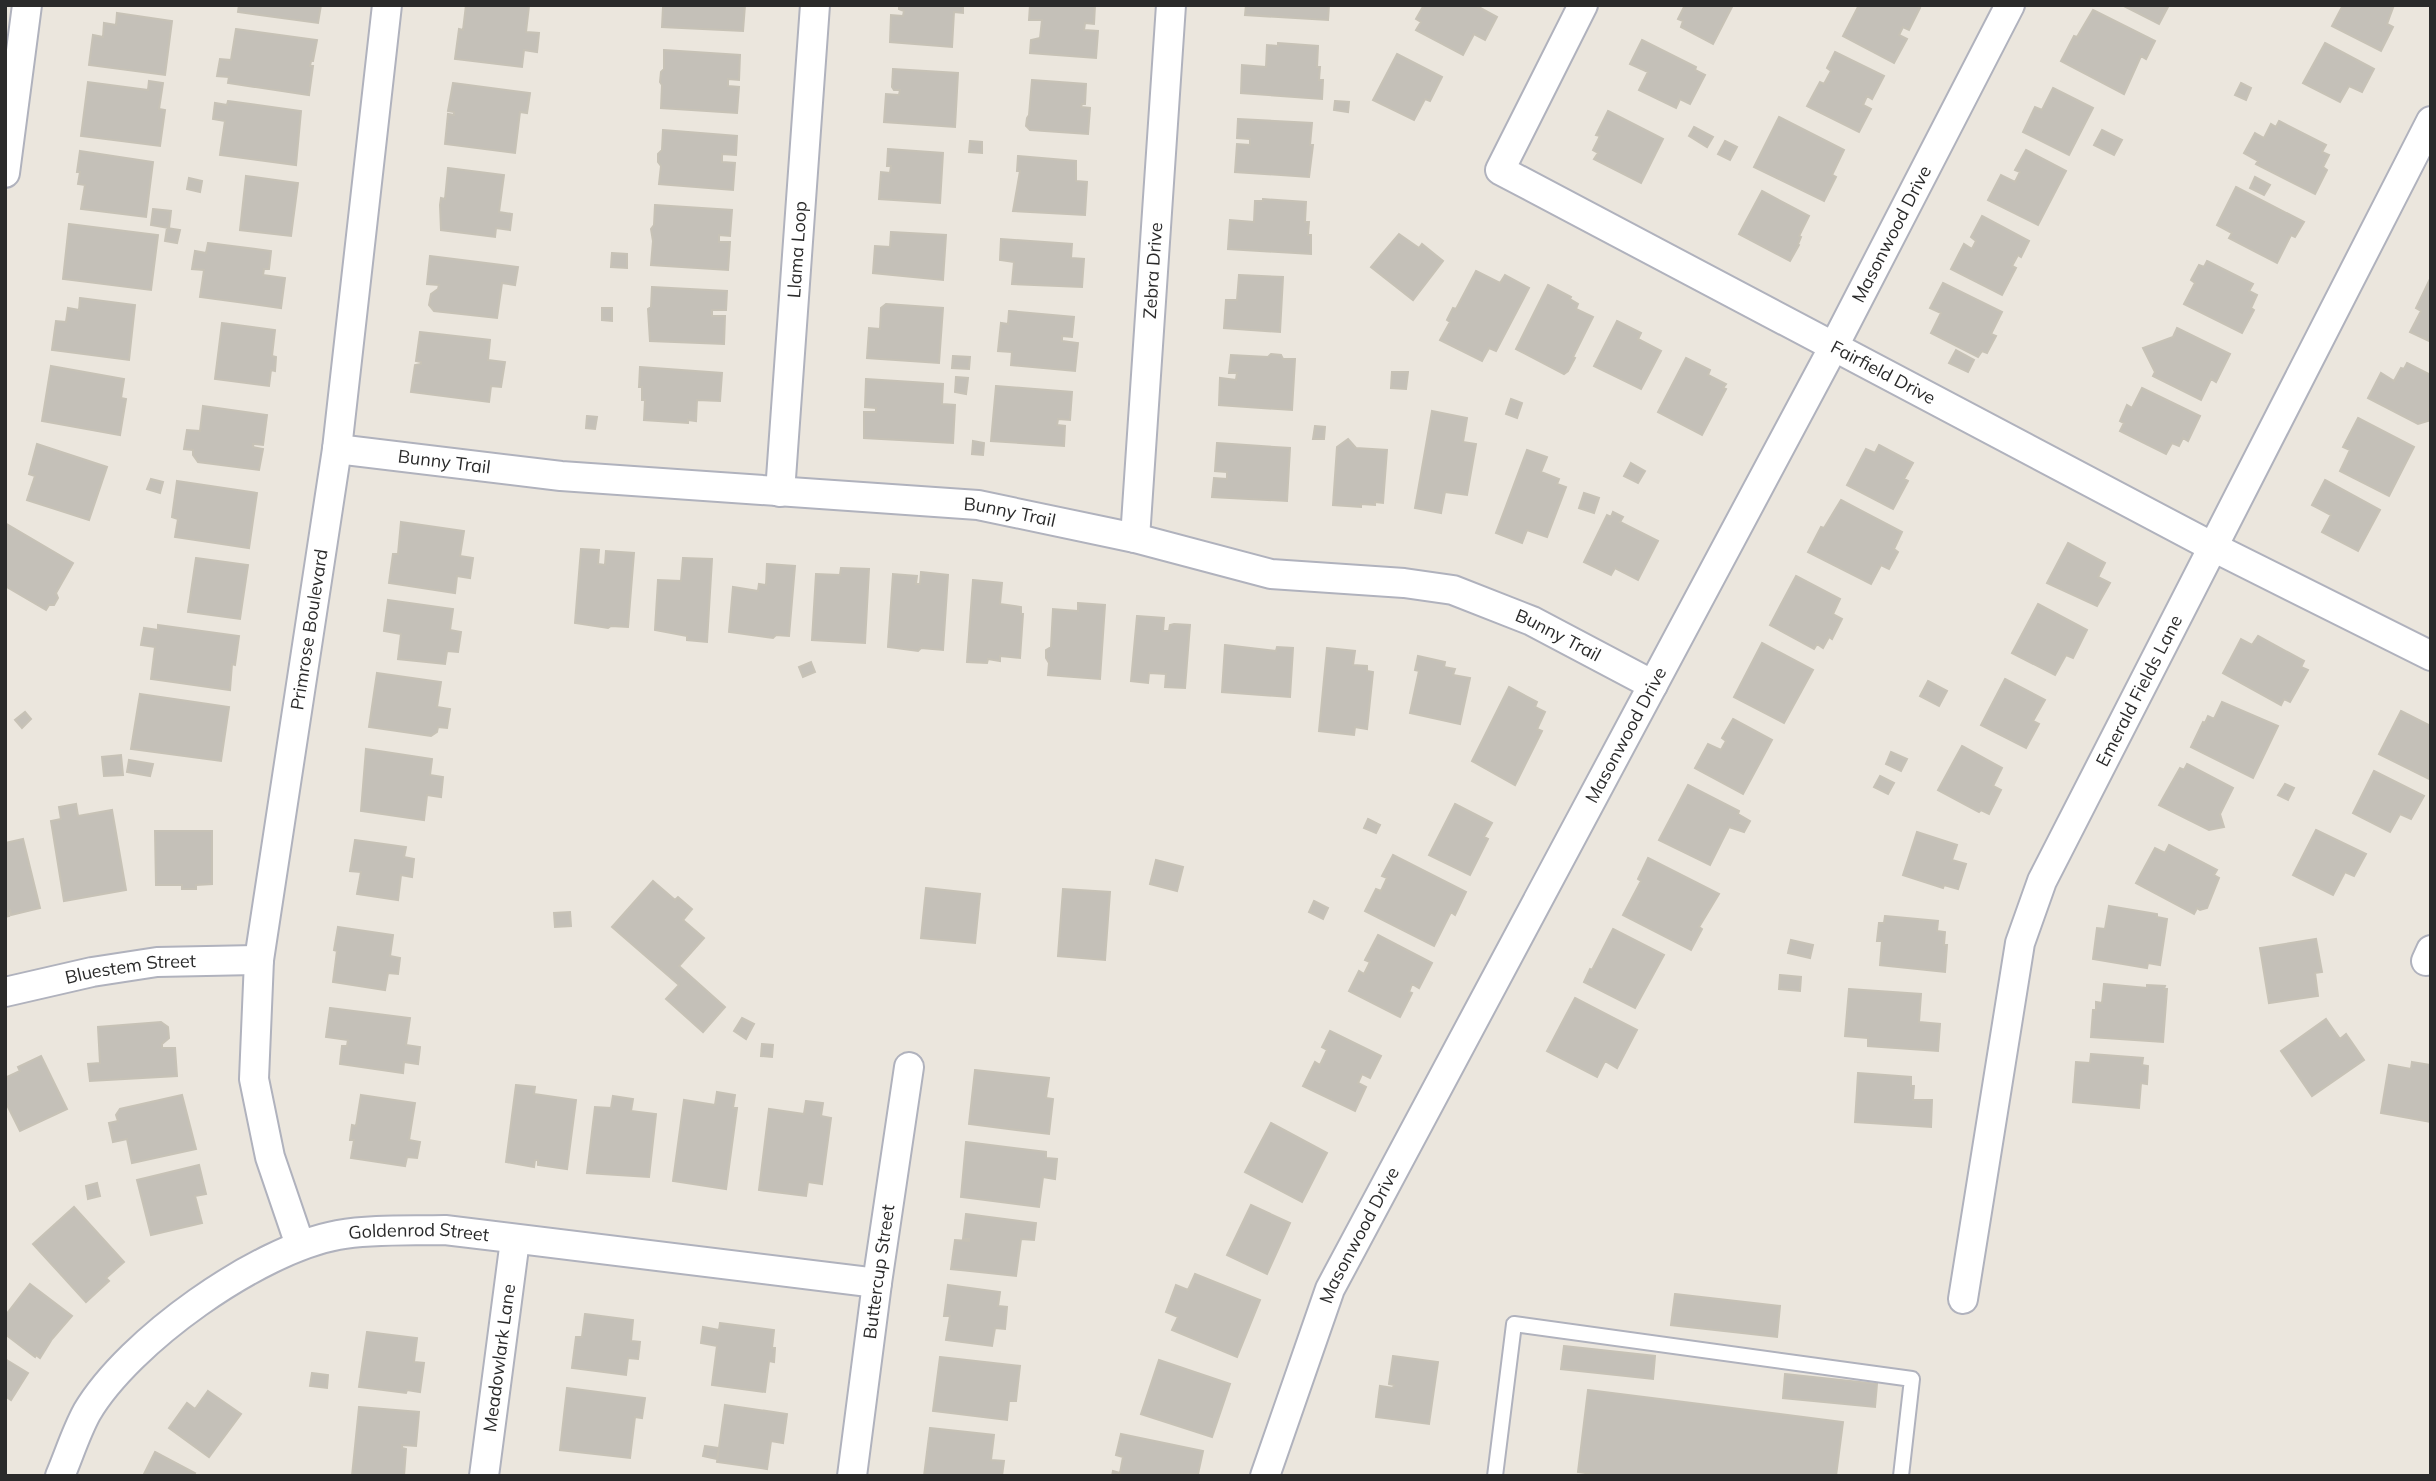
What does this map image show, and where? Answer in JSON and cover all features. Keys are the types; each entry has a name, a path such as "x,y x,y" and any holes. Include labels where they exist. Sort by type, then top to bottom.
{"street":[{"path":"5,173 27,5"},
{"name":"Primrose Boulevard","path":"300,1245 270,1157 254,1079 258,960 337,449 387,5"},
{"name":"Llama Loop","path":"780,492 815,5"},
{"name":"Zebra Drive","path":"1135,538 1171,5"},
{"name":"Fairfield Drive","path":"1583,5 1500,170 2211,546 2431,656"},
{"name":"Masonwood Drive","path":"1265,1476 1330,1289 1833,348 2010,5"},
{"name":"Emerald Fields Lane","path":"1964,1299 2020,943 2042,881 2211,546 2431,121"},
{"name":"Bunny Trail","path":"337,449 562,476 978,505 1135,538 1271,574 1404,583 1453,590 1532,621 1653,685"},
{"name":"Bluestem Street","path":"5,992 92,972 157,962 258,960"},
{"name":"Buttercup Street","path":"852,1476 909,1067"},
{"name":"Goldenrod Street","path":"60,1476 88,1412 123,1367 167,1326 211,1293 300,1245 339,1235 444,1230 877,1283"},
{"name":"Meadowlark Lane","path":"484,1476 515,1240"}],"lane":[{"path":"1495,1476 1514,1324 1912,1379 1901,1476"}],"building":[{"path":"239,5 321,5 318,23 238,12"},
{"path":"466,5 529,6 526,32 539,33 537,52 524,50 522,67 455,59"},
{"path":"745,5 743,31 662,27 663,7"},
{"path":"899,5 963,5 963,13 954,12 952,47 890,42 891,15 903,16 904,11 899,9"},
{"path":"1030,5 1095,5 1094,24 1085,23 1084,30 1098,31 1096,58 1030,53 1031,40 1040,38 1042,20 1029,20"},
{"path":"1246,5 1329,5 1328,20 1245,15"},
{"path":"1424,5 1475,5 1497,17 1485,40 1474,34 1463,55 1416,30 1421,22 1416,19"},
{"path":"1685,5 1733,5 1713,44 1681,27 1683,21 1678,19"},
{"path":"1859,5 1915,5 1920,8 1909,30 1903,27 1899,35 1907,39 1894,63 1843,36"},
{"path":"2122,5 2169,5 2159,24"},
{"path":"2343,5 2394,5 2387,24 2393,27 2381,51 2332,26"},
{"path":"2093,10 2155,41 2146,59 2141,56 2124,94 2061,61 2074,36 2077,37"},
{"path":"117,13 172,21 165,75 89,65 93,35 103,37 104,23 116,25"},
{"path":"236,29 317,40 310,66 313,66 309,95 228,83 229,77 217,76 220,59 231,60"},
{"path":"1642,40 1696,67 1695,70 1705,75 1690,104 1680,99 1676,108 1639,90 1648,72 1630,64"},
{"path":"1278,43 1318,46 1317,67 1320,67 1319,80 1323,80 1322,99 1241,93 1242,65 1266,67 1267,45 1278,46"},
{"path":"2325,43 2374,69 2362,92 2349,86 2340,102 2303,83"},
{"path":"664,50 740,55 739,80 728,79 728,86 739,87 737,113 661,108 660,82 664,69"},
{"path":"1835,52 1884,76 1872,99 1867,96 1863,105 1871,109 1859,132 1807,106 1820,82 1824,84 1831,71 1827,68"},
{"path":"1397,54 1442,77 1430,101 1425,99 1414,120 1373,100"},
{"path":"893,69 958,73 955,127 884,122 886,94 899,95 900,90 894,90 892,87"},
{"path":"1032,80 1086,84 1085,104 1081,107 1090,108 1088,134 1030,130 1026,126"},
{"path":"149,81 163,83 159,109 165,110 160,146 81,136 88,82 148,90"},
{"path":"453,83 530,93 527,113 520,112 515,153 445,144 448,114 454,115 454,112 448,111"},
{"path":"2241,83 2251,88 2246,100 2235,95"},
{"path":"2053,88 2093,108 2069,155 2023,132 2035,107 2042,110"},
{"path":"228,101 301,111 296,165 220,155 225,121 213,119 215,103 227,105"},
{"path":"1335,101 1349,102 1348,112 1334,110"},
{"path":"1608,111 1663,139 1641,183 1594,159 1598,153 1593,150 1600,136 1596,135"},
{"path":"1779,117 1844,150 1832,175 1836,177 1824,201 1754,167"},
{"path":"1238,119 1312,123 1310,145 1313,145 1309,177 1235,172 1237,144 1250,145 1250,139 1237,138"},
{"path":"2279,121 2326,145 2322,152 2329,155 2323,167 2327,170 2315,194 2256,164 2258,161 2244,153 2255,133 2264,138 2271,124 2276,127"},
{"path":"1694,127 1713,137 1707,147 1689,136"},
{"path":"663,130 737,136 736,155 722,154 722,162 735,163 733,190 659,184 661,166 658,154 662,150"},
{"path":"2102,130 2122,140 2114,155 2094,145"},
{"path":"970,141 982,142 982,153 969,152"},
{"path":"1725,141 1737,147 1730,160 1718,154"},
{"path":"888,149 943,153 940,203 879,199 881,172 890,173 891,166 887,166"},
{"path":"2026,150 2066,171 2038,225 1988,200 2001,175 2015,182 2020,172 2015,170"},
{"path":"80,151 153,162 146,217 81,209 85,185 78,184"},
{"path":"1018,156 1076,161 1076,181 1087,182 1085,215 1013,211 1020,171 1017,171"},
{"path":"448,168 504,175 499,212 512,214 510,230 496,228 495,237 441,230 440,205 441,198 445,199"},
{"path":"246,176 298,183 291,236 240,230"},
{"path":"2255,177 2270,185 2264,195 2250,188"},
{"path":"189,178 202,181 200,192 187,189"},
{"path":"2236,187 2304,222 2295,237 2291,235 2277,263 2229,238 2232,233 2217,225"},
{"path":"1762,191 1809,216 1790,261 1739,234"},
{"path":"1263,199 1306,202 1305,222 1309,222 1311,254 1228,249 1230,220 1254,222 1255,201"},
{"path":"655,205 732,210 730,236 719,235 719,242 730,242 728,270 651,265 651,229 654,225"},
{"path":"153,209 171,211 169,228 151,225"},
{"path":"1982,216 2029,241 2021,257 2018,255 2012,266 2016,268 2002,295 1951,269 1964,244 1972,249 1976,241 1971,237"},
{"path":"69,224 158,235 151,290 63,279"},
{"path":"167,228 180,230 177,243 165,241"},
{"path":"891,232 946,235 943,280 873,273 875,246 890,247"},
{"path":"1399,234 1419,248 1422,244 1443,261 1413,300 1371,267"},
{"path":"1001,239 1072,244 1071,258 1084,259 1082,287 1012,284 1014,262 1000,260"},
{"path":"208,243 271,251 269,269 264,269 263,275 285,278 281,308 200,297 204,270 192,269 195,251 206,253"},
{"path":"612,253 627,254 627,268 611,267"},
{"path":"430,256 518,267 515,285 502,283 497,318 434,311 429,305 431,294 439,285 427,284"},
{"path":"2207,261 2253,284 2249,291 2257,295 2251,308 2254,310 2242,333 2184,304 2195,283 2191,280 2199,265 2204,267"},
{"path":"1476,271 1500,283 1505,275 1529,288 1496,351 1489,348 1482,361 1440,340 1450,322 1447,320 1453,308 1456,309"},
{"path":"1239,275 1283,277 1280,332 1224,328 1226,300 1237,300"},
{"path":"2430,279 2431,342 2410,332 2421,311 2416,308"},
{"path":"1943,283 2002,312 1991,334 1996,336 1987,353 1982,351 1978,357 1931,333 1941,313 1930,308"},
{"path":"1548,285 1571,297 1570,299 1578,304 1576,309 1593,317 1573,357 1575,358 1564,374 1516,349"},
{"path":"652,287 727,291 726,310 712,310 712,316 725,316 724,344 650,341 648,309 651,307"},
{"path":"80,298 135,305 129,360 52,350 56,321 66,322 68,308 79,310"},
{"path":"886,304 943,308 939,363 867,358 869,328 880,329 881,308"},
{"path":"602,308 612,308 612,321 602,320"},
{"path":"1009,311 1074,317 1072,337 1062,336 1062,341 1078,343 1075,371 1011,365 1012,352 998,351 1001,323 1008,324"},
{"path":"1617,321 1641,333 1638,339 1661,351 1641,389 1594,366"},
{"path":"222,323 275,330 272,356 276,357 275,371 271,370 269,386 215,379"},
{"path":"2177,328 2230,354 2216,382 2211,379 2201,400 2153,376 2155,372 2143,348 2173,337"},
{"path":"420,332 490,340 488,360 505,362 501,387 491,386 489,402 411,392 415,365 421,364 416,361"},
{"path":"1956,350 1974,360 1968,372 1949,363"},
{"path":"1271,354 1281,355 1283,359 1295,359 1292,410 1219,405 1220,378 1236,380 1237,373 1229,373 1231,355 1268,357"},
{"path":"953,356 970,357 969,369 952,368"},
{"path":"1686,358 1710,370 1708,375 1726,384 1723,388 1726,389 1702,435 1658,412"},
{"path":"2407,363 2431,375 2431,420 2418,424 2368,398 2381,373 2394,381"},
{"path":"51,366 124,379 121,398 126,399 120,435 42,421"},
{"path":"640,367 722,373 720,401 697,400 696,421 688,420 688,423 644,420 645,400 642,400 642,387 639,387"},
{"path":"1392,372 1408,372 1406,389 1391,388"},
{"path":"956,377 968,378 966,394 955,392"},
{"path":"866,379 943,384 942,404 955,405 953,443 864,438 864,412 876,412 876,408 865,407"},
{"path":"996,386 1072,392 1070,420 1058,419 1057,425 1065,426 1064,446 991,441"},
{"path":"2142,388 2200,416 2188,441 2183,438 2179,446 2172,443 2166,454 2120,431 2124,423 2120,421 2127,405 2132,408"},
{"path":"1511,399 1522,403 1517,418 1506,414"},
{"path":"203,406 267,415 263,445 253,444 253,447 263,449 259,470 198,462 193,450 184,449 187,430 200,431"},
{"path":"1432,411 1467,418 1463,442 1476,444 1467,495 1445,492 1441,513 1415,508"},
{"path":"587,416 597,417 595,429 586,428"},
{"path":"2358,418 2414,447 2389,496 2340,471 2350,450 2343,447"},
{"path":"1315,426 1325,427 1324,439 1313,439"},
{"path":"1348,439 1356,448 1387,450 1383,503 1361,504 1361,507 1333,505 1337,447"},
{"path":"973,441 984,443 983,455 972,454"},
{"path":"1217,443 1290,448 1287,501 1212,497 1214,478 1227,479 1227,472 1215,471"},
{"path":"37,444 107,467 89,520 27,500 35,476 29,474"},
{"path":"1879,445 1913,463 1904,479 1908,481 1893,509 1847,485 1866,449 1875,453"},
{"path":"1527,450 1547,457 1541,472 1559,479 1557,484 1566,487 1547,537 1527,530 1522,543 1496,533"},
{"path":"1631,463 1645,471 1638,483 1624,476"},
{"path":"151,479 163,482 160,493 147,489"},
{"path":"2325,480 2380,510 2358,551 2322,532 2331,515 2312,505"},
{"path":"177,481 257,493 249,548 175,537 178,519 172,517"},
{"path":"1584,493 1599,498 1594,513 1579,508"},
{"path":"1841,500 1902,532 1894,549 1898,552 1889,569 1881,565 1871,584 1808,552 1821,527 1824,528"},
{"path":"1613,512 1623,517 1620,522 1658,541 1638,580 1615,568 1611,575 1584,562 1607,515 1611,517"},
{"path":"401,522 464,531 460,556 473,558 470,578 457,576 455,593 389,583 393,554 398,554"},
{"path":"5,523 73,563 56,593 58,598 54,605 49,605 46,610 5,586"},
{"path":"2068,543 2105,563 2098,577 2110,583 2097,606 2047,583"},
{"path":"581,549 599,550 598,564 605,565 606,551 634,553 628,627 608,628 575,623"},
{"path":"196,558 248,565 240,619 188,612"},
{"path":"683,558 712,559 707,642 687,640 687,636 655,630 658,580 681,581"},
{"path":"767,564 795,566 789,636 776,635 773,638 729,632 733,587 758,591 759,584 766,585"},
{"path":"841,568 869,569 865,643 812,640 816,574 840,575"},
{"path":"921,572 948,575 943,650 921,648 918,651 888,647 893,574 917,576 916,584 920,584"},
{"path":"1796,576 1840,599 1833,614 1842,619 1832,639 1829,637 1823,648 1817,644 1814,649 1770,625"},
{"path":"973,580 1002,583 1000,604 1021,607 1023,614 1020,658 1000,656 1000,661 988,659 987,663 967,662"},
{"path":"388,600 453,609 450,630 461,632 458,652 447,651 445,664 398,659 401,634 384,631"},
{"path":"1078,603 1105,605 1100,679 1048,675 1046,650 1051,647 1053,609 1078,611"},
{"path":"2038,604 2087,630 2073,658 2066,655 2055,675 2012,653"},
{"path":"1137,616 1164,618 1163,631 1169,631 1170,625 1174,624 1190,625 1185,688 1165,687 1166,674 1149,673 1148,683 1131,681"},
{"path":"158,625 239,636 235,665 232,664 230,690 151,679 155,647 141,645 144,628 158,630"},
{"path":"2258,636 2304,661 2301,667 2308,670 2290,702 2284,699 2281,705 2223,673 2241,639 2252,645"},
{"path":"1762,643 1813,670 1784,723 1734,697"},
{"path":"1225,645 1276,651 1277,647 1293,648 1290,697 1222,692"},
{"path":"1327,648 1355,651 1353,665 1367,666 1367,671 1373,672 1367,729 1355,727 1354,735 1319,731"},
{"path":"1418,656 1445,662 1444,667 1455,669 1453,675 1470,678 1460,724 1410,713 1419,671 1415,670"},
{"path":"811,662 815,672 803,677 799,667"},
{"path":"377,673 441,682 437,707 450,709 447,728 438,727 437,732 431,736 369,727"},
{"path":"2005,679 2045,700 2033,721 2039,724 2026,748 1981,725"},
{"path":"1928,681 1947,691 1939,706 1920,696"},
{"path":"1509,687 1537,702 1535,707 1545,712 1537,729 1542,731 1515,785 1472,761"},
{"path":"140,694 229,707 221,761 131,749"},
{"path":"2222,702 2278,726 2253,778 2191,747 2203,722 2205,723 2208,716 2214,719"},
{"path":"2401,711 2431,726 2431,780 2379,754"},
{"path":"25,712 31,719 22,728 15,720"},
{"path":"1733,719 1772,740 1743,794 1695,768 1708,744 1721,750 1726,741 1722,738"},
{"path":"1962,746 2002,768 1993,786 2001,790 1989,814 1981,810 1979,812 1938,790"},
{"path":"366,749 432,759 430,775 443,777 441,797 427,795 424,820 361,811"},
{"path":"1891,752 1907,759 1901,771 1886,764"},
{"path":"121,755 123,775 104,776 102,757"},
{"path":"129,760 153,764 150,776 127,772"},
{"path":"2187,764 2233,788 2220,814 2224,827 2209,830 2159,805 2180,768 2184,770"},
{"path":"2374,771 2424,796 2411,819 2400,814 2390,832 2353,813"},
{"path":"1880,776 1894,783 1888,794 1874,787"},
{"path":"2285,784 2294,788 2288,800 2278,795"},
{"path":"1688,785 1739,811 1738,814 1750,821 1744,832 1729,827 1710,865 1659,840"},
{"path":"76,804 78,816 112,810 126,890 64,901 51,821 61,819 59,807"},
{"path":"1455,804 1492,823 1484,837 1488,839 1470,875 1429,855"},
{"path":"1368,819 1380,825 1376,833 1364,828"},
{"path":"2316,830 2366,854 2354,876 2345,872 2333,895 2293,875"},
{"path":"155,831 212,831 212,884 196,885 196,889 182,889 182,885 156,885"},
{"path":"1917,832 1957,845 1952,860 1966,864 1958,889 1944,885 1943,888 1903,875"},
{"path":"23,839 40,908 11,915 10,910 9,916 5,917 5,843"},
{"path":"355,840 406,847 404,857 414,859 412,877 401,875 398,900 357,894 361,872 350,871"},
{"path":"2169,845 2217,870 2214,875 2219,878 2207,908 2197,908 2194,914 2136,883 2155,848 2165,853"},
{"path":"1393,855 1466,892 1455,915 1451,912 1434,946 1365,911 1376,889 1381,891 1387,878 1382,876"},
{"path":"1648,858 1719,894 1699,927 1702,929 1691,950 1623,915 1641,881 1638,879"},
{"path":"1156,860 1183,867 1177,891 1150,884"},
{"path":"653,881 675,900 678,897 692,909 683,920 704,938 679,966 725,1007 703,1032 666,999 679,985 612,927"},
{"path":"926,888 980,894 975,943 921,938"},
{"path":"1063,889 1110,892 1105,960 1058,956"},
{"path":"1314,901 1328,908 1323,919 1309,912"},
{"path":"2109,906 2157,914 2157,917 2167,919 2160,965 2148,963 2147,968 2093,959 2097,928 2105,929"},
{"path":"570,912 571,926 555,927 554,913"},
{"path":"1885,916 1938,921 1937,931 1945,932 1944,945 1947,945 1945,972 1880,965 1882,941 1877,941 1879,923 1884,923"},
{"path":"338,927 393,935 390,956 400,958 398,974 388,973 385,990 333,982"},
{"path":"1613,929 1664,955 1635,1008 1584,982"},
{"path":"1378,935 1432,963 1419,988 1412,984 1409,992 1412,993 1400,1017 1349,991 1359,971 1364,974 1370,962 1365,960"},
{"path":"2316,939 2322,972 2315,973 2318,996 2269,1003 2260,948"},
{"path":"1791,940 1813,945 1810,958 1788,953"},
{"path":"1780,975 1801,977 1800,991 1779,989"},
{"path":"2104,984 2147,988 2147,985 2165,986 2164,989 2167,989 2163,1042 2091,1037 2093,1010 2096,1010 2096,1002 2102,1003"},
{"path":"1849,989 1921,994 1919,1022 1940,1024 1938,1051 1868,1046 1868,1038 1845,1036"},
{"path":"1575,998 1637,1030 1617,1068 1605,1061 1597,1077 1547,1051"},
{"path":"330,1008 410,1018 406,1045 420,1047 418,1064 404,1062 403,1073 340,1064 342,1046 347,1046 348,1040 326,1037"},
{"path":"742,1018 754,1024 746,1039 734,1031"},
{"path":"2326,1019 2340,1039 2346,1034 2364,1060 2312,1096 2281,1051"},
{"path":"161,1022 168,1027 169,1038 162,1044 162,1048 175,1048 177,1076 90,1081 88,1064 100,1063 98,1027"},
{"path":"1330,1031 1381,1056 1370,1078 1362,1074 1358,1083 1366,1087 1355,1111 1303,1086 1315,1062 1320,1065 1327,1050 1322,1047"},
{"path":"762,1044 773,1045 772,1057 761,1056"},
{"path":"2091,1054 2143,1058 2142,1065 2148,1066 2147,1084 2141,1083 2139,1108 2073,1102 2076,1062 2090,1063"},
{"path":"41,1056 67,1109 20,1131 5,1101 5,1078 20,1071 18,1067"},
{"path":"2412,1062 2431,1065 2431,1122 2381,1113 2389,1065 2411,1069"},
{"path":"975,1070 1049,1078 1046,1098 1053,1099 1049,1134 969,1124"},
{"path":"1858,1073 1911,1077 1911,1086 1914,1086 1913,1100 1932,1100 1931,1127 1855,1122"},
{"path":"516,1085 535,1087 534,1094 576,1100 567,1169 538,1165 538,1160 535,1160 534,1167 506,1162"},
{"path":"717,1092 735,1095 733,1108 737,1108 726,1189 673,1181 684,1100 715,1105"},
{"path":"182,1095 196,1149 132,1163 127,1139 113,1142 109,1123 118,1121 116,1115 120,1109"},
{"path":"361,1095 415,1103 409,1140 420,1142 417,1158 407,1157 405,1166 351,1158 354,1140 350,1140 352,1125 356,1126"},
{"path":"613,1096 633,1099 631,1111 656,1114 649,1177 587,1173 595,1107 611,1108"},
{"path":"806,1101 823,1103 821,1116 831,1118 822,1184 808,1182 806,1196 759,1190 769,1109 804,1114"},
{"path":"1271,1123 1327,1153 1302,1202 1245,1172"},
{"path":"966,1142 1046,1152 1046,1158 1057,1159 1055,1179 1043,1177 1039,1207 961,1197"},
{"path":"199,1165 206,1194 195,1196 202,1223 151,1235 137,1180"},
{"path":"97,1183 100,1196 88,1199 86,1186"},
{"path":"1251,1205 1290,1223 1267,1274 1227,1255"},
{"path":"74,1207 124,1262 106,1278 109,1281 86,1302 33,1244"},
{"path":"966,1214 1036,1223 1034,1240 1021,1239 1016,1276 951,1269 955,1240 969,1241 963,1239"},
{"path":"1195,1274 1260,1300 1237,1357 1172,1330 1178,1317 1166,1312 1176,1285 1188,1290"},
{"path":"30,1284 72,1316 40,1358 5,1334 5,1316"},
{"path":"948,1285 1000,1292 998,1306 1007,1307 1005,1329 995,1328 992,1346 946,1340 950,1316 944,1316"},
{"path":"1675,1294 1780,1306 1777,1337 1671,1325"},
{"path":"585,1314 633,1320 631,1341 640,1342 638,1359 628,1358 626,1375 572,1368 576,1337 582,1337"},
{"path":"720,1323 774,1330 774,1362 769,1361 765,1392 712,1385 717,1346 701,1343 703,1327 719,1330"},
{"path":"367,1332 417,1338 414,1362 424,1363 420,1392 407,1390 406,1393 359,1387"},
{"path":"1564,1346 1655,1356 1653,1379 1561,1369"},
{"path":"1393,1356 1438,1362 1429,1424 1376,1417 1380,1386 1393,1388 1394,1385 1389,1384"},
{"path":"940,1357 1020,1366 1016,1401 1009,1401 1007,1420 933,1411"},
{"path":"5,1359 28,1373 11,1400 5,1396"},
{"path":"1159,1360 1230,1384 1212,1437 1141,1414"},
{"path":"312,1373 328,1375 327,1388 310,1386"},
{"path":"1785,1374 1877,1384 1875,1407 1783,1398"},
{"path":"567,1388 645,1398 642,1418 635,1417 630,1458 560,1450"},
{"path":"1588,1390 1843,1422 1836,1476 1605,1476 1578,1472"},
{"path":"208,1391 241,1414 209,1457 169,1428 187,1403 195,1409"},
{"path":"725,1405 787,1414 783,1443 771,1441 767,1469 717,1462"},
{"path":"359,1407 419,1412 416,1446 402,1445 402,1448 406,1449 404,1476 352,1476"},
{"path":"930,1428 994,1435 991,1460 1004,1461 1002,1476 924,1476"},
{"path":"1121,1434 1203,1451 1198,1474 1112,1476 1113,1471 1120,1473 1123,1457 1116,1455"},
{"path":"705,1446 719,1448 717,1459 703,1456"},
{"path":"155,1452 195,1473 193,1476 143,1476"}]}
